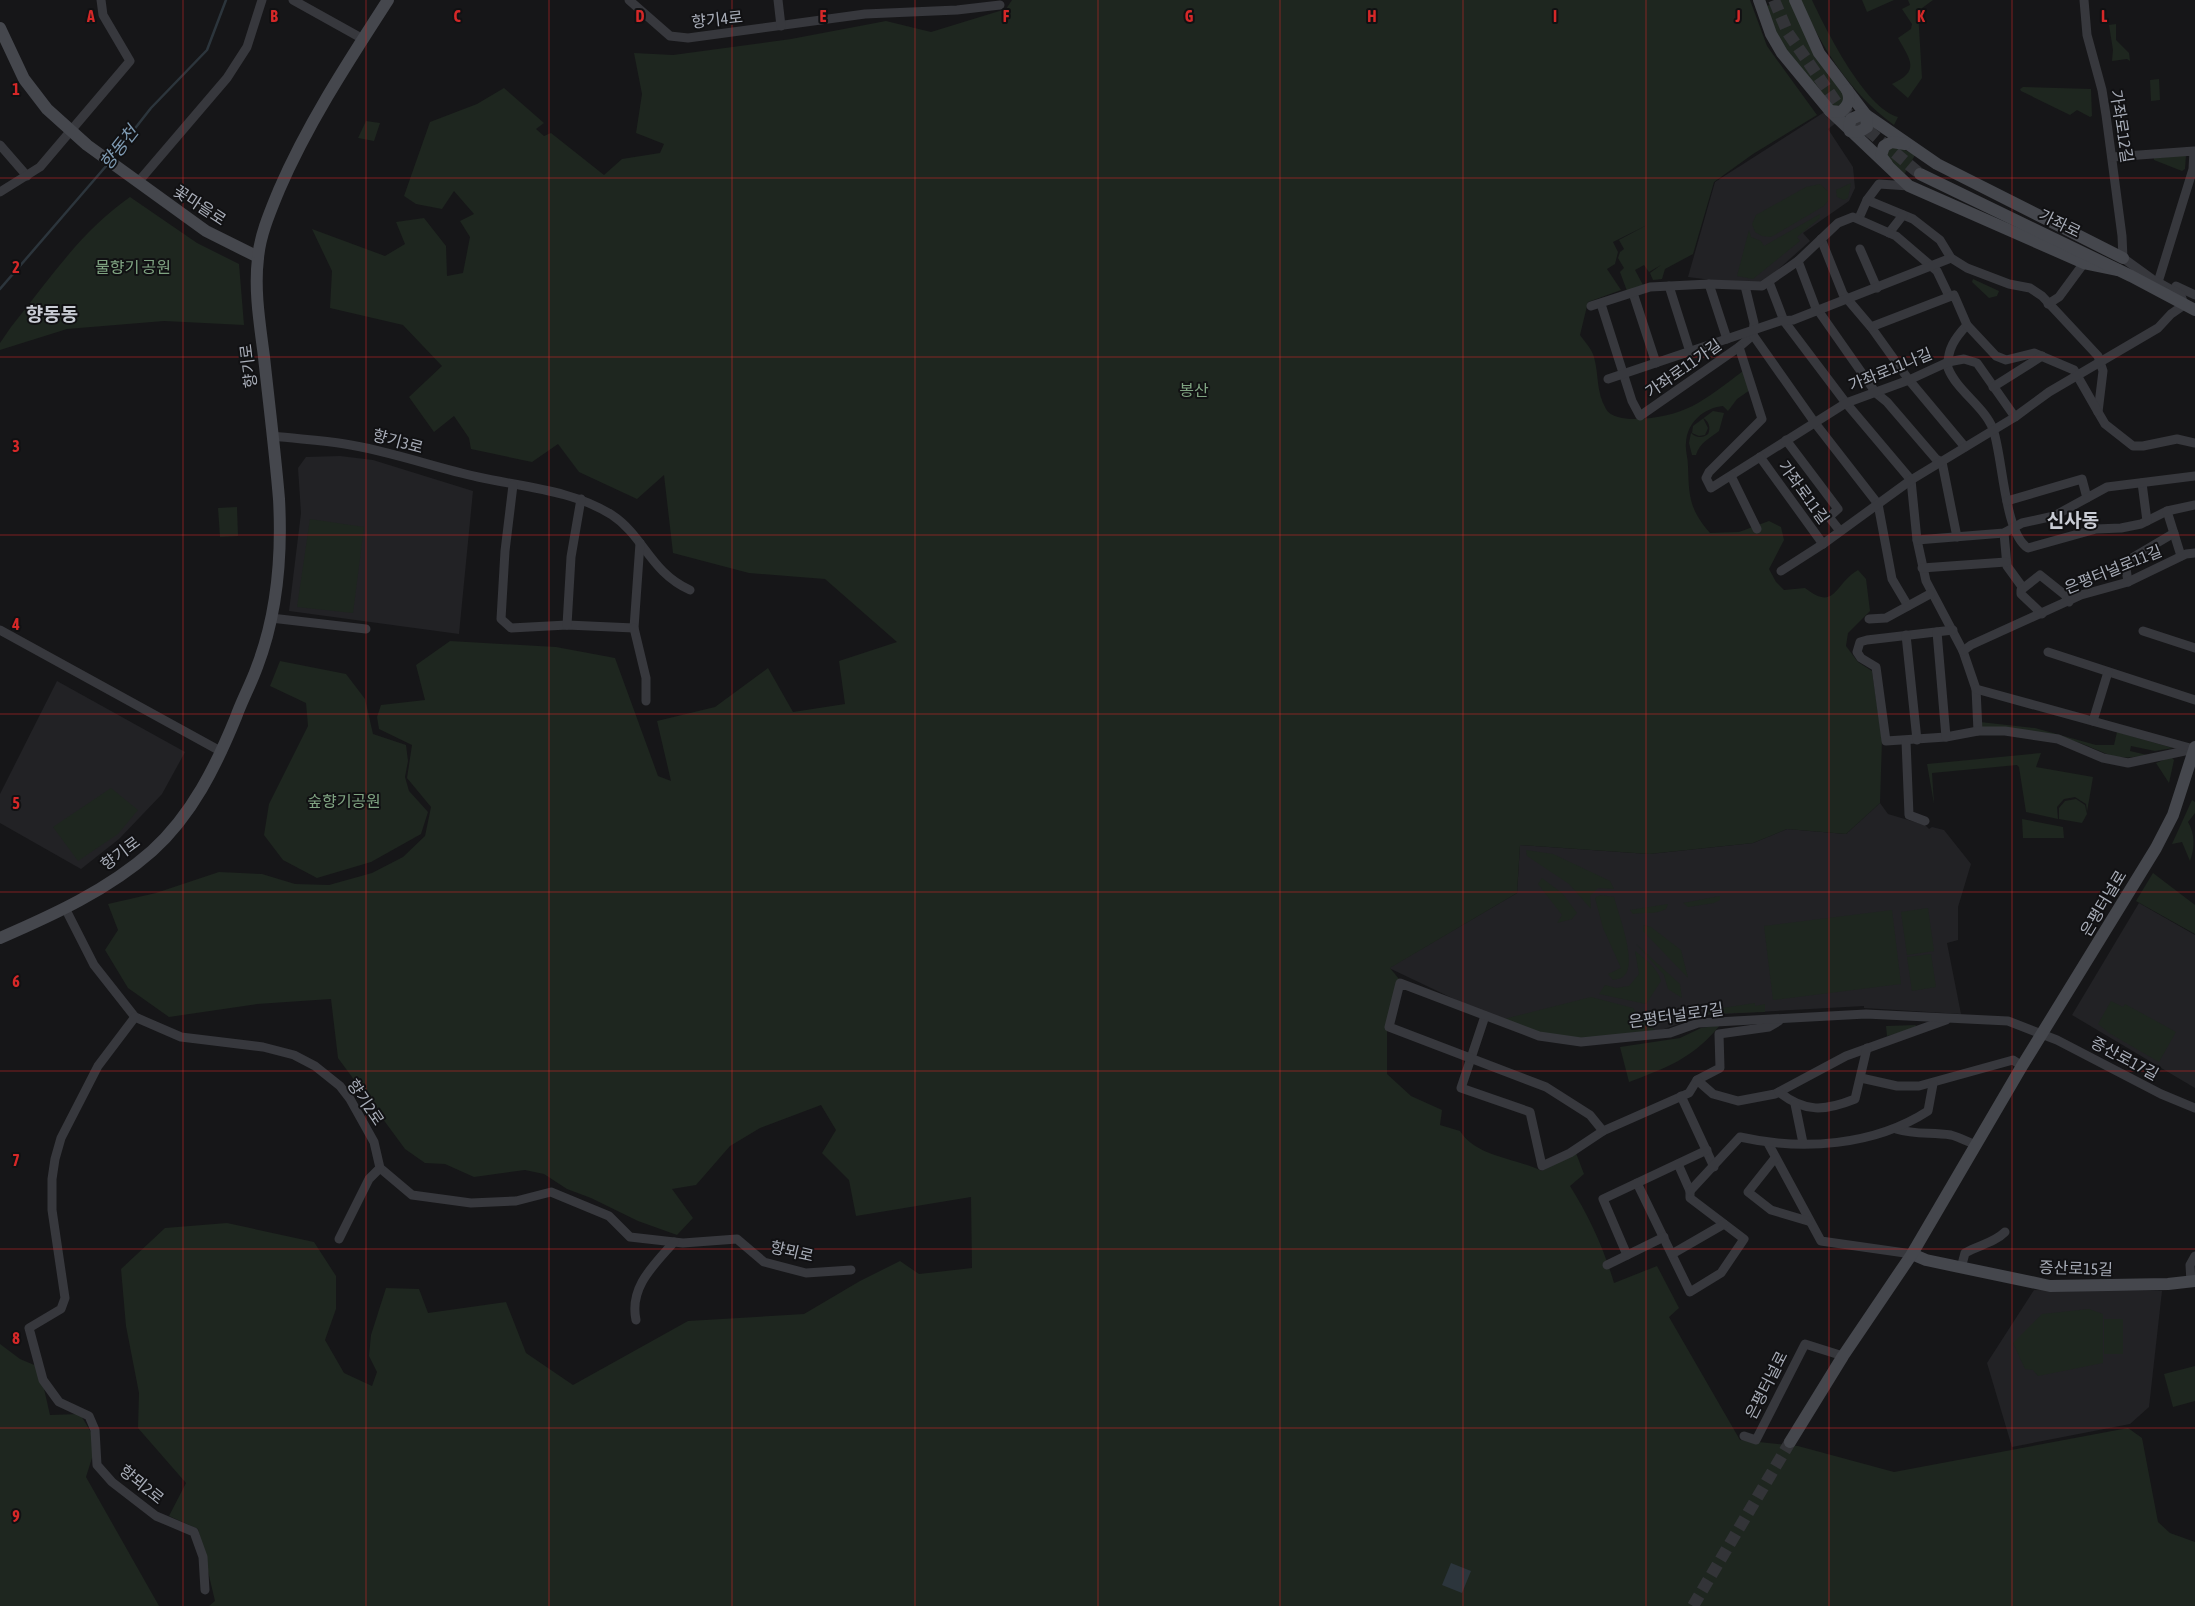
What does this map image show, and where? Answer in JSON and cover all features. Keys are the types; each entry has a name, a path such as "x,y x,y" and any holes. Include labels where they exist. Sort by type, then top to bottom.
{"main road":[{"name":"향기로","path":"0,938 65,908 111,882 152,850 182,818 206,783 222,752 258,666 271,618 279,548 279,502 258,313 258,256 270,211 293,157 326,97 388,0"},
{"path":"1759,0 1771,34 1782,53 1830,111 1909,186 2084,264 2120,264"},
{"path":"1795,0 1819,53 1866,115 1936,164 2120,264"},
{"path":"0,28 24,79 47,109 72,130"},
{"path":"1830,111 1841,112 1847,107 1849,96 1847,90"},
{"path":"1850,131 1855,133 1863,131 1868,125 1866,115"},
{"name":"꽃마을로","path":"72,130 87,145 206,231 258,256"},
{"path":"1892,171 1881,156 1884,146 1892,142 1914,148"},
{"name":"가좌로","path":"1920,174 2120,264 2189,307"},
{"name":"은평터널로","path":"1790,1442 1844,1356 1912,1254 2022,1066 2156,848 2173,815 2195,748"},
{"name":"증산로15길","path":"1912,1254 1926,1260 2050,1286 2193,1282"}],"street":[{"path":"0,192 40,167 130,61 103,15 101,0"},
{"path":"139,182 227,78 247,47 262,0"},
{"name":"향기4로","path":"629,0 670,36 688,38 865,14 958,10 1000,5"},
{"path":"778,0 781,26"},
{"name":"가좌로12길","path":"2084,0 2087,35 2102,90 2112,157 2120,264"},
{"path":"296,1 363,39"},
{"path":"0,145 27,176"},
{"path":"2112,157 2194,151 2193,169 2159,278"},
{"path":"1591,306 1650,287 1709,284 1762,286 1798,262 1838,224 1856,217 1879,184 1909,186"},
{"path":"1868,200 1913,219 1940,240 1951,258 1967,268 2008,284 2030,288 2048,304 2101,360 2103,371 2098,412"},
{"path":"1889,233 1902,215"},
{"path":"1856,217 1889,233 1937,271 1967,326 1996,356 2006,360 2034,353 2074,370 2105,424 2133,446 2143,446 2177,439 2195,443"},
{"path":"1821,239 1843,294 1871,327 1909,380 1965,447"},
{"path":"1860,249 1877,288"},
{"name":"가좌로11가길","path":"1608,379 1727,339 1754,333 1784,321 1794,320 1820,311 1951,258"},
{"path":"1798,262 1815,306 1876,392 1887,402 1936,459 1942,462 1957,537"},
{"path":"2048,304 2059,297 2084,264"},
{"path":"2120,264 2159,278 2195,296"},
{"path":"1769,282 1784,321 1846,403 1911,480 1922,568 1930,594 1953,630 1963,651 1976,689 1978,731"},
{"path":"1709,284 1727,339"},
{"name":"가좌로11가길","path":"1669,286 1690,352"},
{"path":"1745,286 1754,333 1815,423 1878,504 1892,579 1908,606"},
{"name":"가좌로11가길","path":"1633,293 1656,363"},
{"path":"1871,327 1952,296"},
{"name":"가좌로11가길","path":"1601,304 1625,374 1632,401 1640,416 1739,348 1762,419 1709,472 1706,478 1711,488"},
{"name":"가좌로11길","path":"1781,571 1823,544 1911,480 2014,417 2101,360 2158,328 2171,314 2189,307"},
{"name":"가좌로11나길","path":"1711,488 1846,403 1909,380 1948,362 1951,345 1967,326"},
{"path":"1739,348 1754,333"},
{"path":"1993,387 2042,356"},
{"path":"2014,417 1977,363 1964,359 1948,362 1950,372 1993,430 2014,526 2023,545 2028,548 2096,529 2121,528 2147,521 2167,511 2195,505"},
{"name":"향기3로","path":"273,436 345,444 513,485 581,499 613,516 640,543 650,559 663,573 676,584 690,590"},
{"name":"가좌로11길","path":"1786,440 1838,510 1829,517 1840,532"},
{"name":"가좌로11길","path":"1760,458 1823,544"},
{"path":"1731,476 1757,529"},
{"path":"1917,540 2004,533 2014,526 2054,516 2107,488 2195,476"},
{"path":"2007,501 2082,479 2087,498"},
{"path":"2142,483 2147,521"},
{"path":"513,485 505,551 501,618 511,628 567,625 634,628"},
{"path":"567,625 571,557 581,499"},
{"path":"2167,511 2181,556"},
{"path":"2004,533 2006,562 2022,590 2022,596 2042,614"},
{"path":"2128,582 2125,562 2174,534"},
{"path":"640,543 634,628 646,678 646,701"},
{"name":"은평터널로11길","path":"1963,651 1971,645 2081,595 2128,582 2181,556 2195,553"},
{"path":"1922,568 2006,562"},
{"path":"2022,590 2040,575 2065,595 2069,602"},
{"path":"1869,619 1886,618 1930,594"},
{"path":"271,618 366,629"},
{"path":"0,630 222,752"},
{"path":"1953,630 1860,642 1857,652 1861,658 1876,667 1886,741 1946,737 1978,731 2005,731 2058,739 2103,758 2124,763 2195,748"},
{"path":"2144,631 2195,648"},
{"path":"1937,632 1946,737"},
{"path":"1906,635 1917,740"},
{"path":"2048,652 2195,700"},
{"path":"2093,721 2108,672"},
{"path":"1976,689 2195,748"},
{"path":"1906,741 1909,814 1925,821"},
{"name":"향기2로","path":"65,908 94,965 135,1017 181,1037 263,1046 294,1054 315,1066 340,1086 350,1099 374,1142 380,1168"},
{"name":"은평터널로7길","path":"1470,1060 1389,1026 1400,982 1539,1036 1581,1042 1670,1034 1698,1023 1866,1014 2008,1021 2041,1035"},
{"path":"1485,1016 1461,1088 1530,1112 1542,1166 1570,1153 1603,1131 1689,1093 1698,1080 1720,1068 1719,1034 1768,1028 1781,1020"},
{"name":"향뫼2로","path":"135,1017 98,1066 61,1138 52,1179 52,1210 65,1298 61,1309 29,1328 43,1380 59,1402 89,1416 95,1430 97,1464 112,1482 156,1516 194,1532 203,1557 205,1590"},
{"name":"은평터널로7길","path":"1698,1080 1713,1094 1738,1102 1780,1092 1846,1056 1951,1018"},
{"name":"증산로17길","path":"2041,1035 2057,1040 2162,1094 2195,1108"},
{"path":"1780,1092 1795,1104 1816,1108 1855,1099 1867,1048"},
{"path":"1470,1060 1546,1087 1566,1097 1590,1115 1603,1131"},
{"path":"1861,1078 1897,1086 1919,1086 1933,1084 2013,1060 2022,1066"},
{"path":"1690,1191 1740,1137 1768,1143 1842,1142 1896,1129 1928,1111 1933,1084"},
{"path":"1681,1096 1714,1167"},
{"path":"1795,1104 1803,1143"},
{"path":"1896,1129 1913,1134 1931,1133 1953,1136 1976,1145"},
{"path":"1768,1143 1808,1221 1821,1241 1912,1254"},
{"path":"1627,1255 1603,1199 1707,1150"},
{"path":"1776,1158 1748,1192 1771,1210 1808,1221"},
{"path":"1637,1183 1690,1292 1721,1273 1744,1238 1690,1198 1690,1191 1678,1164"},
{"path":"339,1239 369,1179 380,1168"},
{"name":"향뫼로","path":"380,1168 412,1195 470,1203 516,1201 551,1192 609,1216 630,1236 674,1242 737,1239 764,1262 806,1273 851,1270"},
{"path":"1672,1254 1724,1224"},
{"path":"1961,1268 1965,1253 1980,1244 1996,1240 2005,1232"},
{"path":"1607,1265 1664,1237"},
{"path":"636,1320 633,1308 640,1282 674,1242"},
{"name":"증산로15길","path":"2193,1282 2190,1265 2195,1256"},
{"name":"은평터널로","path":"1744,1436 1756,1440 1805,1344 1844,1356"}],"shaded area":[{"path":"1826,111 1836,123 1828,129 1853,167 1855,188 1849,201 1803,233 1810,241 1763,283 1727,282 1688,277 1715,182"},
{"path":"340,456 373,460 473,491 459,634 289,611 301,513 298,468 306,457"},
{"path":"57,681 185,752 162,794 119,839 81,869 0,823 0,794"},
{"path":"1880,803 1888,814 1925,825 1929,829 1932,827 1944,830 1971,864 1958,907 1958,940 1947,943 1961,1014 1864,1008 1864,1006 1705,1015 1661,1030 1604,1035 1492,1017 1389,968 1517,893 1520,845 1649,854 1753,843 1787,829 1846,834"},
{"path":"2139,903 2195,935 2195,1088 2072,1015"},
{"path":"2034,1290 2162,1291 2149,1407 2130,1424 2012,1447 1987,1363"},
{"path":"1451,1563 1471,1571 1462,1593 1442,1585"}],"green space":[{"name":"봉산","path":"1012,0 1750,0 1767,46 1817,115 1753,154 1714,182 1693,254 1665,269 1662,279 1653,280 1650,273 1661,265 1649,272 1644,265 1635,270 1643,285 1627,291 1620,272 1624,268 1618,258 1620,252 1624,249 1619,240 1647,225 1613,242 1618,252 1615,264 1607,269 1621,290 1588,302 1580,335 1593,354 1599,390 1606,409 1614,416 1622,418 1651,418 1680,411 1704,399 1743,371 1750,390 1737,399 1728,411 1723,406 1703,413 1693,423 1687,435 1689,486 1694,509 1710,533 1739,532 1769,521 1781,527 1784,540 1769,569 1776,582 1784,590 1805,588 1815,595 1829,597 1858,570 1866,579 1870,611 1848,633 1846,646 1858,662 1872,671 1882,740 1880,803 1846,834 1787,829 1753,843 1649,854 1520,845 1517,893 1390,968 1399,979 1387,1024 1387,1074 1411,1096 1442,1110 1440,1125 1460,1131 1467,1140 1486,1152 1542,1171 1576,1153 1584,1174 1570,1186 1595,1233 1614,1283 1657,1266 1679,1308 1669,1317 1740,1440 1798,1446 1894,1472 2128,1428 2142,1438 2158,1522 2170,1533 2195,1542 2195,1606 209,1606 215,1601 198,1529 169,1516 186,1483 138,1428 139,1393 126,1326 121,1269 165,1228 227,1223 314,1242 336,1276 336,1309 325,1340 344,1373 372,1386 377,1372 369,1356 371,1335 386,1288 419,1289 428,1313 506,1302 526,1353 573,1385 688,1321 804,1314 860,1281 900,1261 919,1274 972,1268 971,1197 856,1216 849,1180 822,1153 836,1130 821,1105 760,1128 730,1146 696,1185 672,1189 693,1218 677,1235 638,1221 591,1198 567,1189 544,1174 525,1170 474,1177 445,1164 425,1163 405,1149 338,1058 331,999 257,1004 169,1017 128,988 105,950 118,930 108,904 156,893 219,872 262,874 295,884 329,885 372,873 403,857 425,836 431,807 407,778 412,745 379,729 377,717 381,705 425,700 416,665 450,641 556,647 615,658 658,776 671,781 657,721 715,707 768,668 793,712 845,704 839,661 897,642 825,579 749,573 673,553 664,475 637,499 579,472 558,444 532,462 471,449 469,438 454,416 434,432 409,397 442,366 403,325 330,308 332,271 312,229 385,256 405,244 396,222 424,218 446,246 447,276 463,273 470,237 460,221 474,214 454,191 442,209 416,204 404,196 430,122 477,104 504,88 544,123 536,129 544,136 551,133 604,175 622,159 660,153 664,144 636,133 642,94 634,53 673,55 791,39 886,21 931,32 1006,9"},
{"path":"1781,0 1790,0 1847,97 1843,105 1834,107 1781,46 1767,6"},
{"path":"1800,0 1812,0 1837,48 1860,84 1885,111 1898,117 1894,125 1878,112 1851,84 1818,36"},
{"path":"1862,0 1894,0 1867,12"},
{"path":"1908,0 1933,0 1918,11 1922,78 1908,98 1892,84 1907,75 1910,70 1909,59 1898,38 1911,29 1912,24 1902,9 1910,5"},
{"path":"2116,24 2116,40 2129,53 2130,61 2127,59 2112,61 2113,50 2109,25"},
{"path":"2159,79 2160,100 2151,101 2150,80"},
{"path":"2023,87 2091,89 2092,116 2090,117 2077,110 2070,115 2021,91 2020,89"},
{"path":"366,121 380,123 374,141 358,138"},
{"path":"1888,147 1903,149 1915,155 1903,177 1891,166 1886,151"},
{"path":"2186,155 2185,169 2182,171 2154,160 2154,158"},
{"path":"1851,183 1848,198 1844,200 1837,197 1836,190"},
{"path":"1820,184 1828,191 1828,201 1824,206 1771,237 1762,236 1755,232 1752,224 1756,215 1806,187"},
{"name":"물향기 공원","path":"130,197 197,243 239,264 244,325 164,321 67,329 0,350 0,343 11,327 66,258 96,225"},
{"path":"1820,214 1820,218 1797,237 1800,241 1753,279 1737,276 1749,230 1751,237 1761,241 1764,246"},
{"path":"1973,279 1999,291 1997,296 1989,298 1972,282"},
{"path":"1713,411 1724,413 1719,431 1702,444 1696,455 1692,455 1689,443 1691,433 1697,437 1702,437 1709,432 1709,425 1703,418"},
{"path":"1703,418 1708,428 1705,435 1699,436 1692,433 1693,426"},
{"path":"237,507 238,536 220,537 218,508"},
{"path":"310,519 364,527 353,613 297,607"},
{"name":"숲향기공원","path":"280,661 346,674 365,699 373,734 406,745 408,761 405,777 409,791 428,812 421,834 371,862 317,878 283,860 264,835 269,804 308,726 306,703 270,686"},
{"path":"1980,722 2035,728 2096,745 2114,745 2117,732 2173,748 2155,751 2131,746 2130,751 2147,755 2134,757 2114,756 2070,740 2037,734 1982,729"},
{"path":"2041,753 2036,767 2093,777 2087,812 2086,804 2075,797 2064,799 2057,807 2058,819 2026,812 2019,767 2017,765 1932,773 1934,804 1927,764"},
{"path":"2171,757 2174,760 2169,783 2156,763"},
{"path":"111,788 138,810 118,834 78,861 53,827"},
{"path":"2076,799 2085,805 2087,814 2082,823 2059,819 2059,808 2065,801"},
{"path":"2192,800 2195,802 2195,813 2188,822 2194,841 2190,861 2182,842 2172,844"},
{"path":"2022,819 2063,827 2064,838 2023,838"},
{"path":"1526,850 1553,854 1610,881 1614,889 1598,888 1590,896 1591,909 1569,884 1527,856"},
{"path":"2153,873 2195,905 2195,934 2136,901"},
{"path":"1542,878 1563,894 1577,913 1572,919 1557,923 1562,915 1538,884"},
{"path":"1600,895 1614,897 1626,938 1629,961 1628,970 1619,979 1613,980 1608,974 1621,968 1603,928 1595,898"},
{"path":"1720,896 1720,900 1714,903 1688,907 1683,903"},
{"path":"1668,904 1666,909 1658,912 1633,914 1630,910"},
{"path":"1928,908 1934,951 1907,955 1901,912"},
{"path":"1892,910 1901,984 1773,1000 1764,926"},
{"path":"1644,925 1651,927 1681,950 1688,978 1643,931"},
{"path":"1636,944 1680,984 1682,998 1668,989 1664,975"},
{"path":"1635,951 1654,968 1661,981 1646,1004 1599,994 1605,985 1616,988 1629,986 1639,974"},
{"path":"1931,954 1936,987 1912,991 1907,957"},
{"path":"1591,997 1633,1008 1643,1022 1658,1032 1583,1039 1537,1033 1504,1019"},
{"path":"2111,1001 2123,1007 2125,1004 2176,1032 2159,1062 2109,1033 2098,1024"},
{"path":"1755,1003 1755,1006 1765,1004 1765,1012 1704,1014 1703,1011"},
{"path":"1720,1025 1700,1046 1679,1061 1629,1082 1620,1047 1680,1038 1701,1028"},
{"path":"1916,1025 1914,1029 1887,1036 1886,1026"},
{"path":"2089,1309 2103,1314 2103,1363 2038,1376 2033,1370 2025,1369 2013,1343 2042,1314"},
{"path":"2104,1319 2123,1319 2123,1354 2104,1354"},
{"path":"0,1344 20,1359 39,1367 50,1415 80,1414 97,1442 86,1477 159,1606 0,1606"},
{"path":"2195,1366 2195,1401 2173,1407 2164,1374"}],"waterway":[{"name":"향동천","path":"111,159 151,108 207,50 226,0"},
{"name":"향동천","path":"0,289 107,165"}],"tunnel":[{"path":"1774,0 1788,33 1838,105 1920,174"},
{"path":"1693,1606 1790,1442"}],"district":[{"name":"향동동","path":"52,314"},
{"name":"신사동","path":"2073,520"}]}
